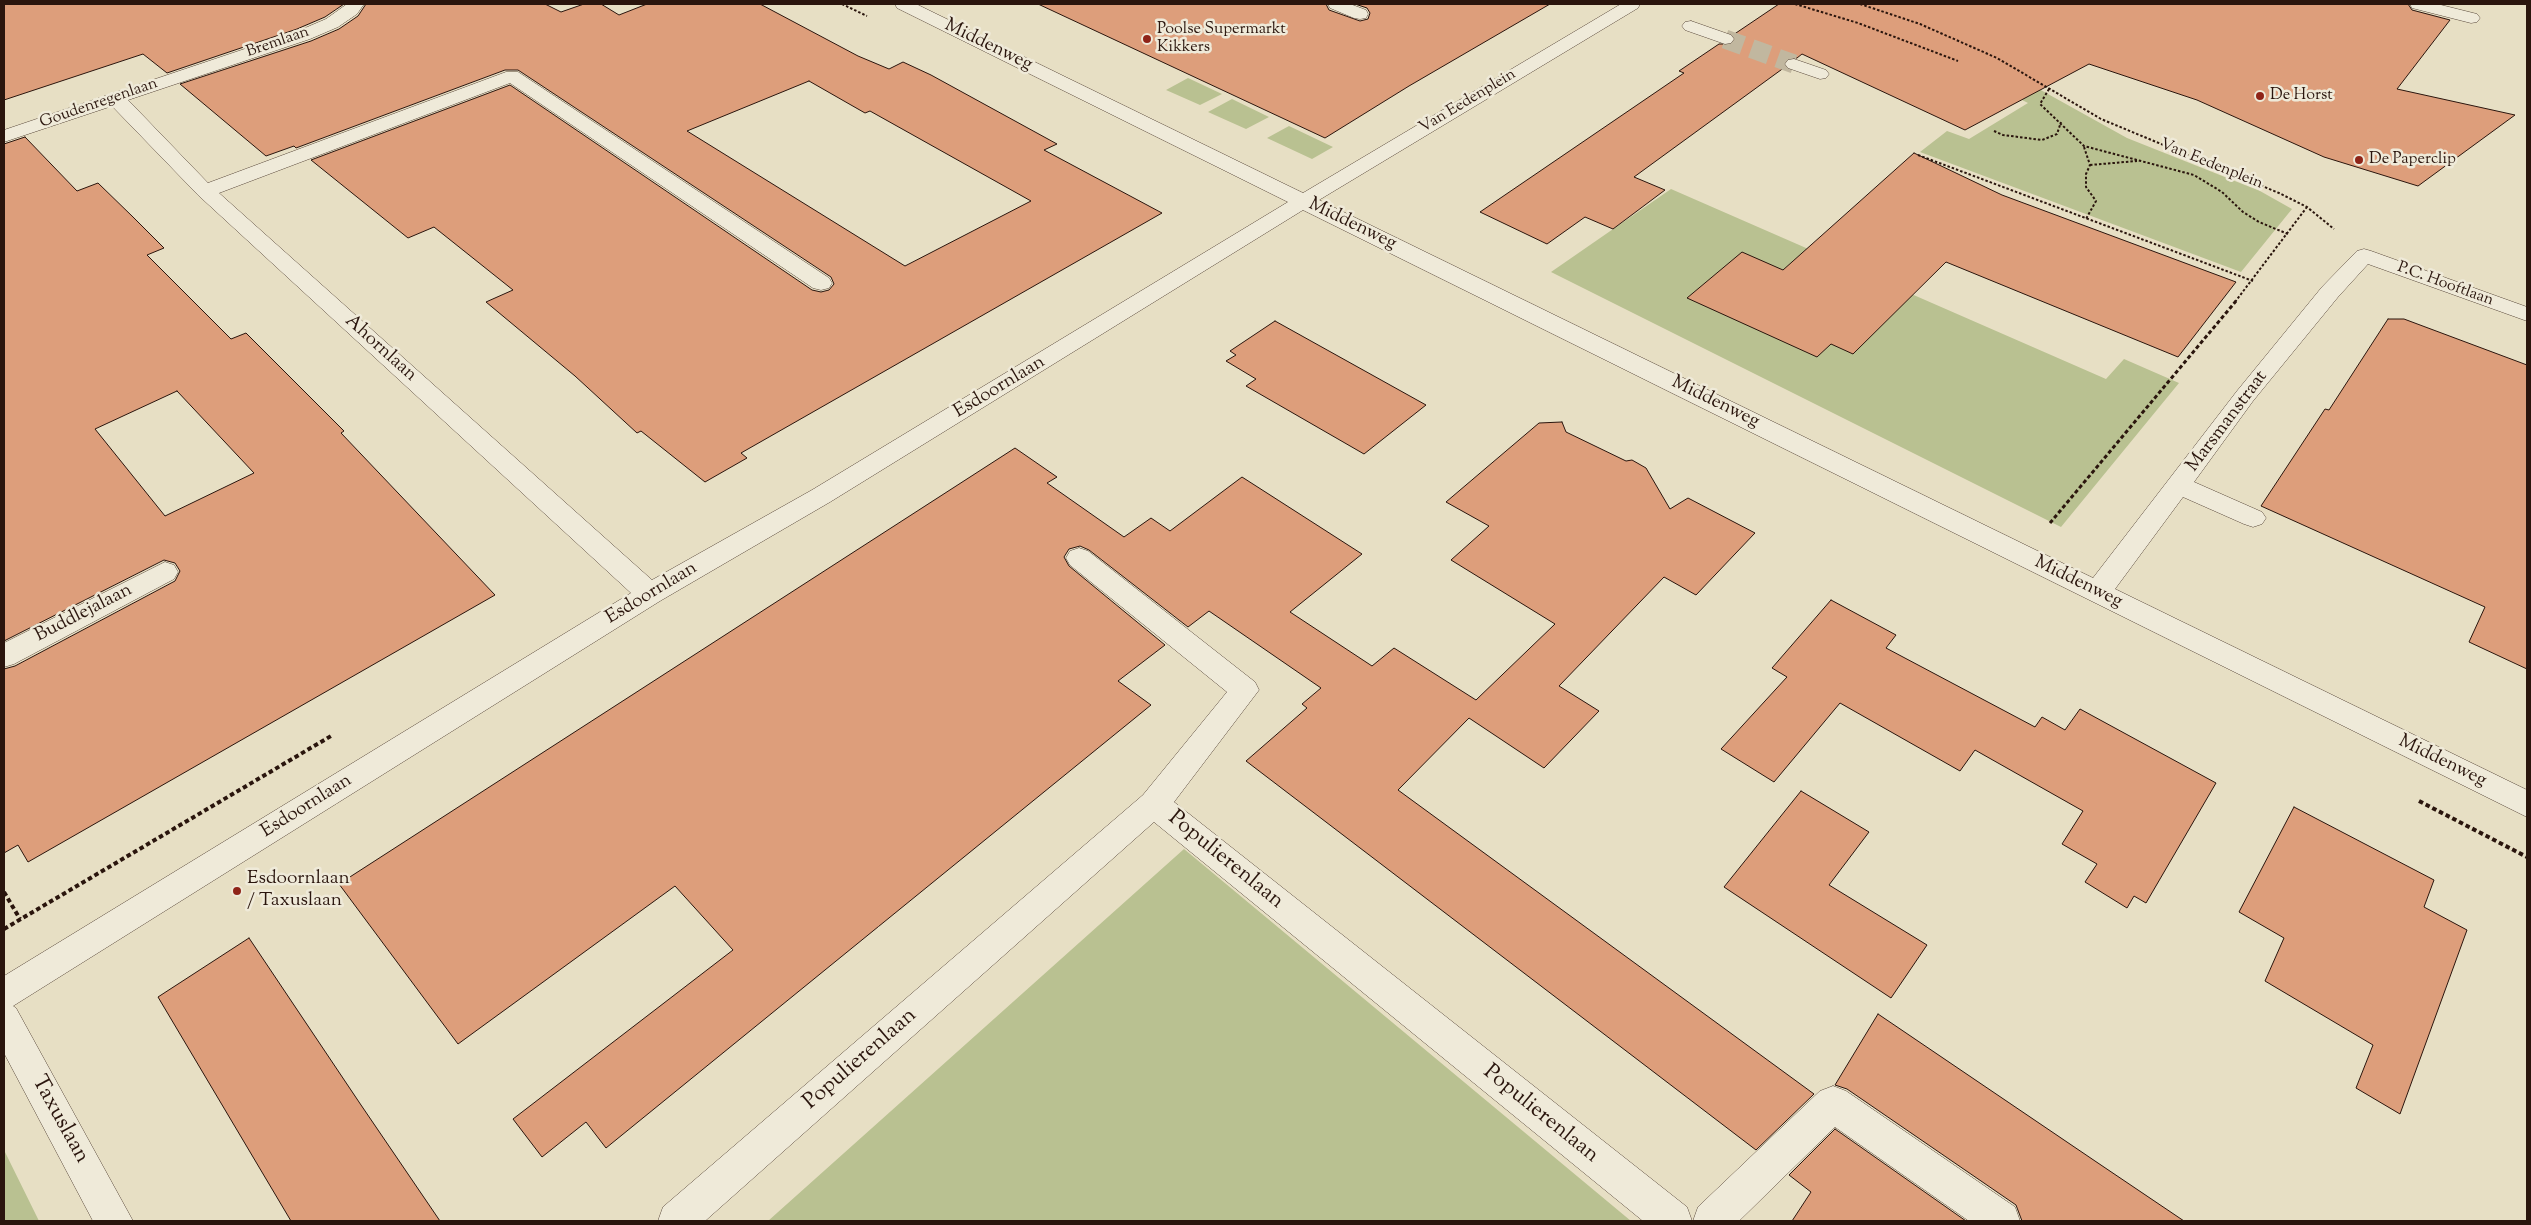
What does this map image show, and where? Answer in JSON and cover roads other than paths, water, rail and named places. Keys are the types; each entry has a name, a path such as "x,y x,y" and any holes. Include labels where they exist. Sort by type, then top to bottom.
{"street":[{"name":"Bremlaan","path":"194,71 304,35 332,23 356,4"},
{"name":"Middenweg","path":"903,4 2527,804"},
{"path":"1336,4 1360,14"},
{"name":"Van Eedenplein","path":"1303,200 1632,4"},
{"path":"2418,4 2471,18"},
{"path":"1691,26 1725,39"},
{"path":"1794,64 1820,74"},
{"name":"Goudenregenlaan","path":"4,136 194,71"},
{"path":"204,191 512,76 821,283"},
{"name":"Ahornlaan","path":"116,98 204,191 650,594"},
{"name":"Esdoornlaan","path":"4,994 650,594 821,496 1267,225 1303,200"},
{"name":"Marsmanstraat","path":"2097,593 2180,486 2245,396 2330,292 2364,255"},
{"name":"P.C. Hooftlaan","path":"2364,255 2527,314"},
{"path":"2180,486 2253,518"},
{"path":"1078,558 1246,690 1154,804"},
{"name":"Buddlejalaan","path":"4,656 165,572"},
{"name":"Populierenlaan","path":"677,1221 1154,804 1673,1221"},
{"name":"Taxuslaan","path":"4,1019 114,1221"},
{"path":"1712,1221 1833,1104 2001,1221"}],"tunnel":[{"path":"1725,39 1794,64"}],"place":[{"name":"Poolse Supermarkt Kikkers","path":"1147,39"},
{"name":"De Horst","path":"2260,96"},
{"name":"De Paperclip","path":"2359,160"},
{"name":"Esdoornlaan / Taxuslaan","path":"237,891"}]}
